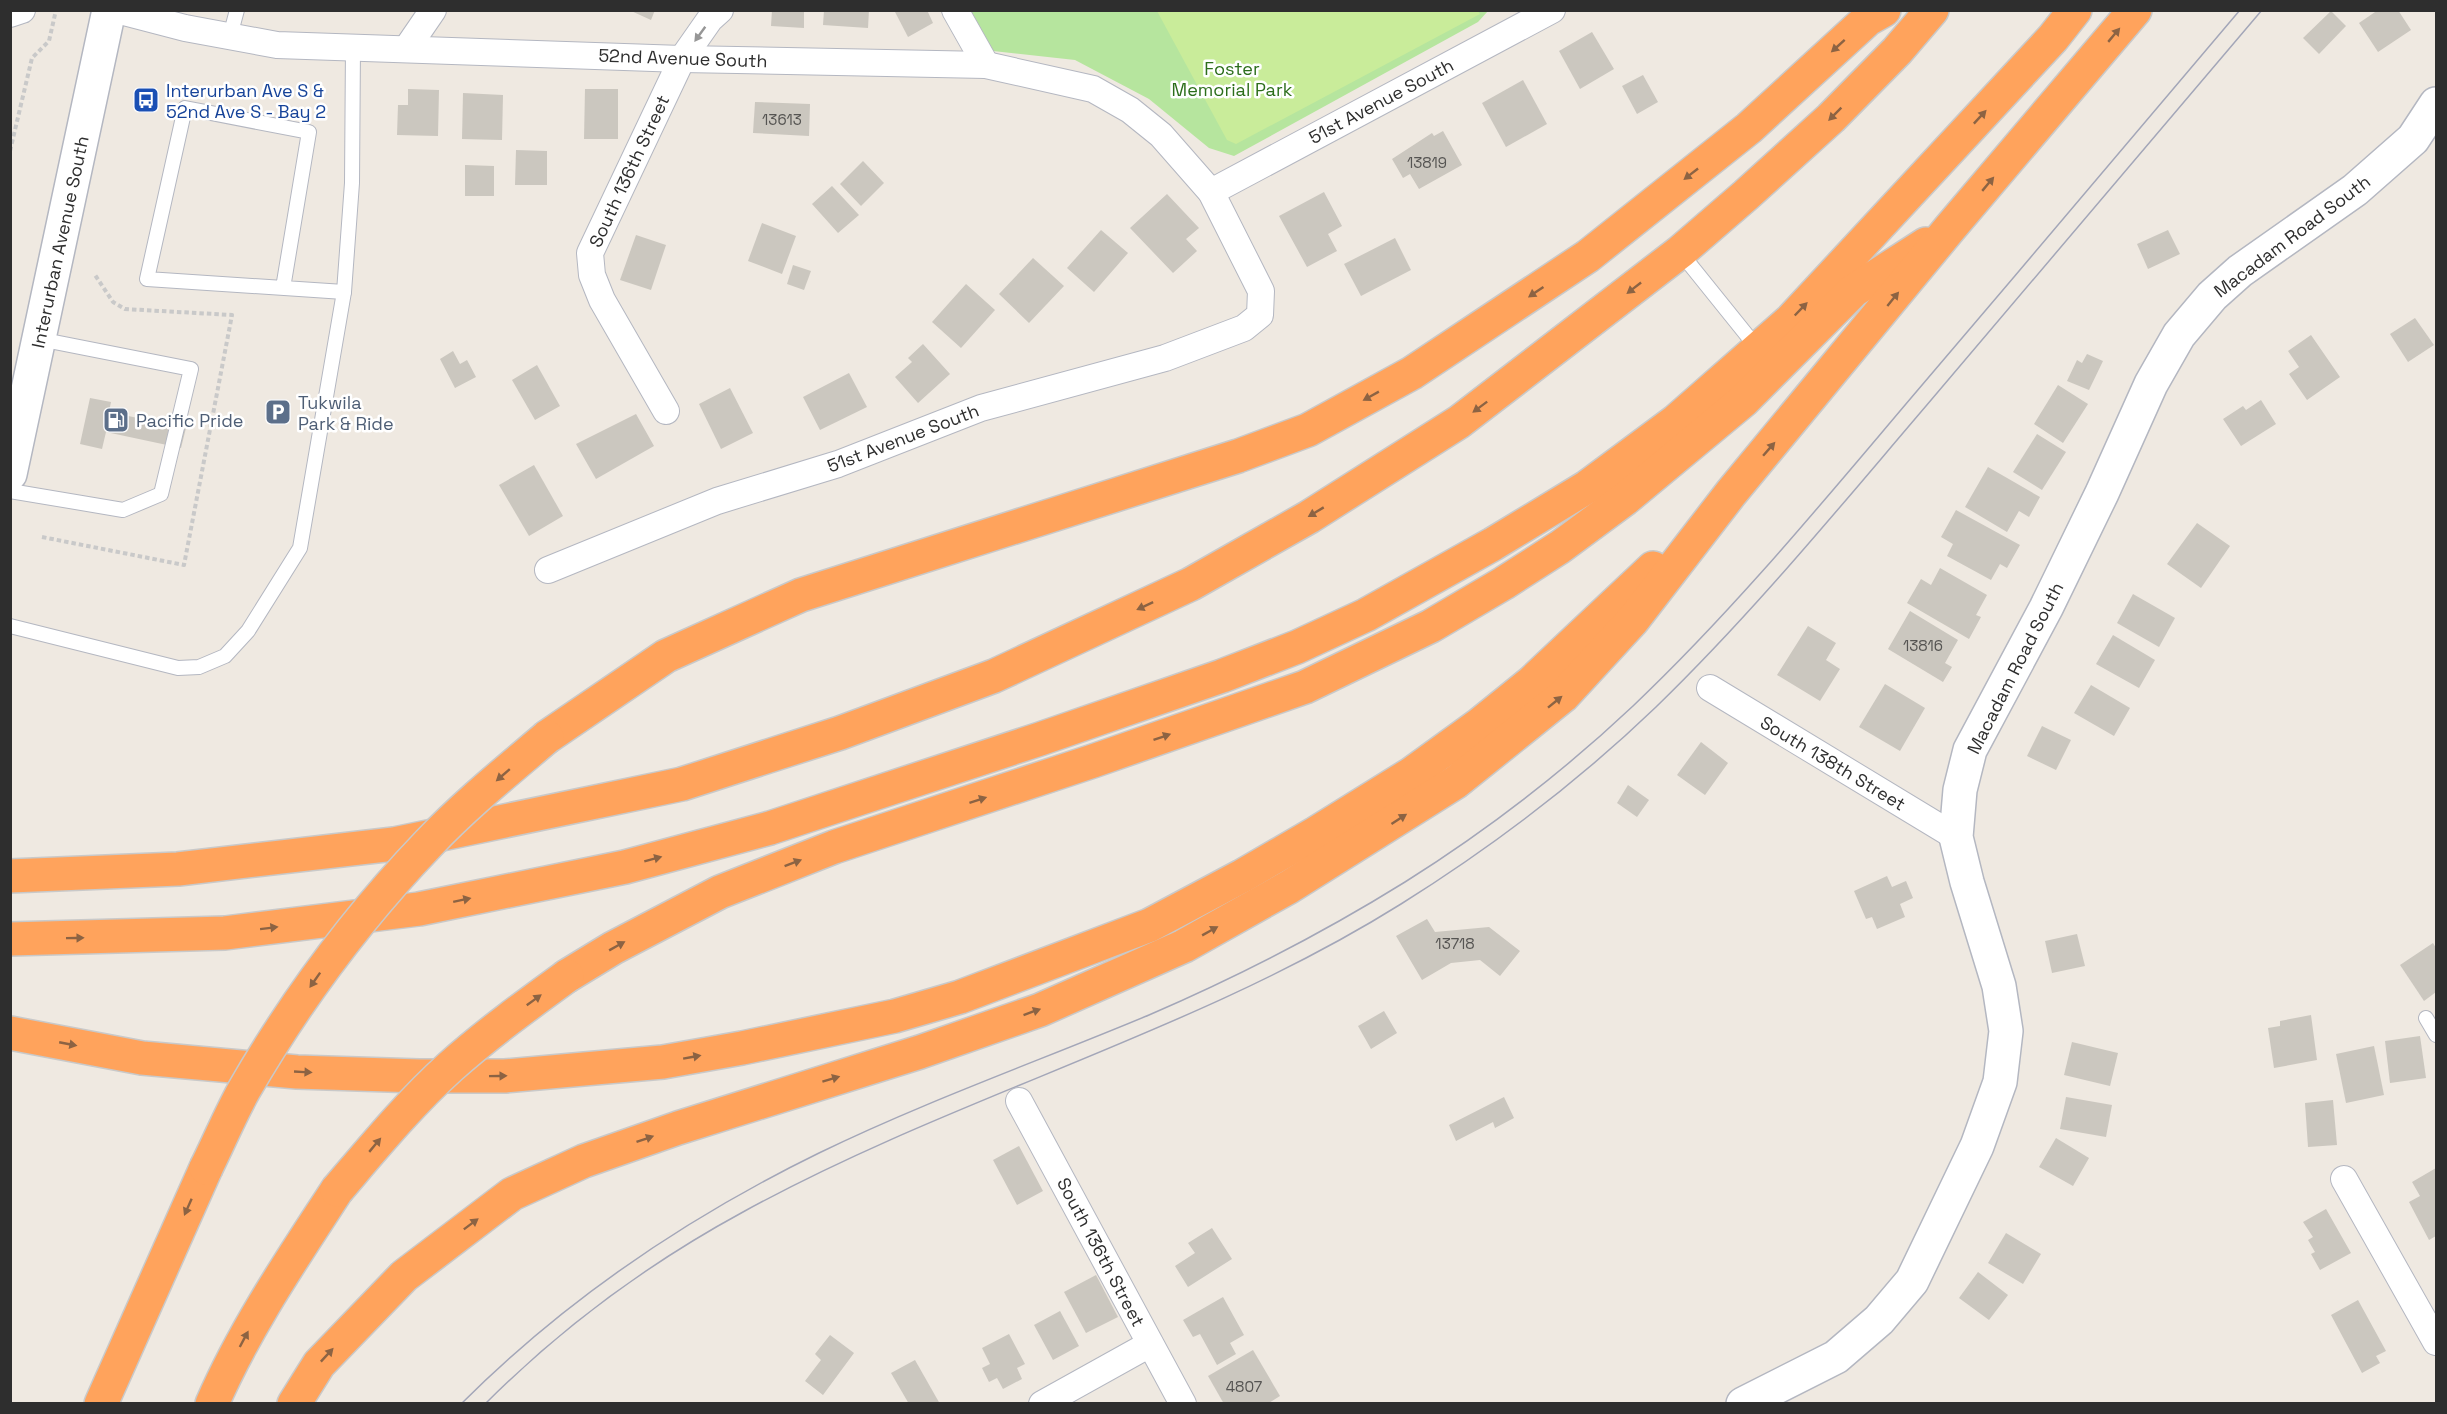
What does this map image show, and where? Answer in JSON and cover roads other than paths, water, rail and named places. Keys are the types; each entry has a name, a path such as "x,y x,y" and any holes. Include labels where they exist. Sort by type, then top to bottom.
{"highway":[{"path":"101,1404 206,1168 243,1092 292,1012 332,955 430,841 547,737 666,656 801,595 1238,456 1308,430 1354,405 1412,373 1588,256 1749,128 1868,19 1884,10"},
{"path":"18,876 178,869 394,844 682,784 840,733 993,676 1191,584 1309,517 1459,422 1680,252 1789,158 1897,51 1932,10"},
{"path":"13,939 225,933 419,909 625,867 770,828 1040,739 1298,647 1366,615 1493,544 1587,487 1676,421 1791,321 2053,38 2075,10"},
{"path":"294,1404 320,1364 404,1276 512,1194 584,1161 678,1128 920,1052 1040,1010 1184,946 1288,887 1456,782 1563,696 1634,620 1731,494 1950,228 2135,10"},
{"path":"212,1404 252,1323 337,1190 383,1136 449,1069 507,1020 567,976 623,943 720,892 834,847 1093,761 1305,687 1431,626 1541,559 1625,499 1743,401 1853,291 1950,228"},
{"path":"10,1034 142,1058 297,1072 505,1076 663,1062 884,1018 960,997 1150,925 1242,876 1411,774 1480,724 1532,682 1731,494"},
{"path":"125,1404 171,1246"}],"street":[{"path":"10,14 22,10"},
{"name":"Interurban Avenue South","path":"11,474 109,10"},
{"name":"52nd Avenue South","path":"116,10 185,28 277,45 682,59 986,65 1039,75 1093,89 1130,110 1161,135 1211,192"},
{"path":"407,48 433,10"},
{"name":"South 136th Street","path":"666,411 602,300 592,276 590,253 682,59 704,27 720,10"},
{"path":"955,10 986,65"},
{"name":"51st Avenue South","path":"548,570 717,501 838,464 981,408 1165,357 1244,328 1260,315 1261,291 1211,192 1520,18 1552,10"},
{"name":"Macadam Road South","path":"1743,1404 1836,1357 1879,1320 1912,1281 1981,1136 2000,1082 2006,1031 1999,986 1967,882 1956,837 1960,790 1970,750 2046,608 2102,493 2151,384 2179,334 2212,296 2240,271 2355,190 2413,139 2436,104"},
{"name":"South 138th Street","path":"1710,688 1956,837"},
{"name":"South 136th Street","path":"1019,1101 1183,1404"},
{"path":"2343,1179 2436,1342"},
{"path":"1042,1404 1150,1344"}],"lane":[{"path":"230,36 237,10"},
{"path":"10,626 178,668 199,668 225,656 248,631 300,548 344,292 352,183 352,46"},
{"path":"283,288 309,132 185,108 147,279 283,288 344,292"},
{"path":"1680,252 1758,349"},
{"path":"11,474 123,510 161,494 191,369 39,339"},
{"path":"2426,1018 2436,1035"}],"tram line":[{"path":"461,1404 501,1366 585,1296 675,1233 722,1205 770,1178 859,1134 1149,1015 1247,970 1343,919 1405,882 1523,800 1633,706 1742,594 2240,10"},
{"path":"485,1404 544,1349 607,1299 674,1253 743,1212 824,1170 1241,990 1322,949 1401,904 1468,860 1534,812 1656,707 1761,598 2262,10"}],"place":[{"name":"Interurban Ave S & 52nd Ave S - Bay 2","path":"146,100"},
{"name":"Tukwila Park & Ride","path":"278,412"},
{"name":"Pacific Pride","path":"116,420"}],"park label":[{"name":"Foster Memorial Park","path":"1232,78"}]}
